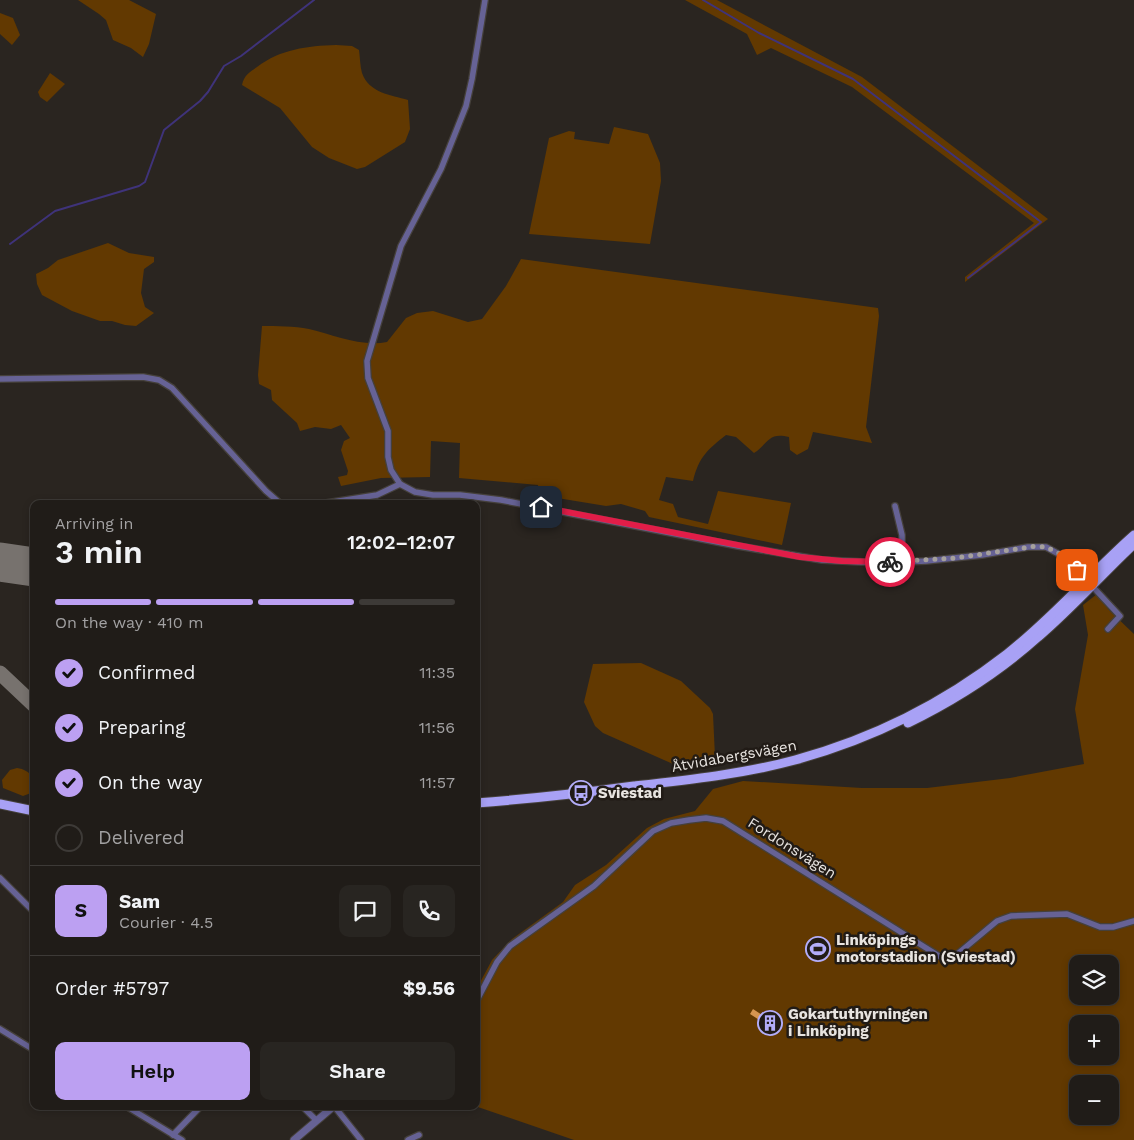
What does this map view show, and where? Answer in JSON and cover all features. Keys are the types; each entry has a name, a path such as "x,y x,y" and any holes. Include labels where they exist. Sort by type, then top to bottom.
{"main road":[{"name":"Åtvidabergsvägen","path":"480,809 722,780 795,765 842,751 908,723 974,686 1029,645 1134,535"},
{"name":"Åtvidabergsvägen","path":"480,804 590,792 747,770 794,760 840,746 905,718 971,680 1030,635 1134,544"},
{"path":"0,804 30,810"},
{"path":"0,810 30,816"}],"street":[{"path":"485,0 466,106 441,169 401,246 367,361 368,378 388,431 388,463 393,475 400,484 424,494 501,500 800,557 842,561 902,562 955,558 1037,546 1046,547 1060,553 1120,616 1108,629"},
{"path":"0,379 143,377 159,380 172,388 276,500"},
{"path":"345,500 377,495 400,484"},
{"path":"895,506 902,535 902,562"},
{"name":"Fordonsvägen","path":"480,994 497,962 510,946 594,886 653,830 671,823 706,818 723,821 939,956 947,958 955,956 997,921 1011,916 1067,914 1100,928 1134,921"},
{"path":"0,878 30,908"},
{"path":"0,1029 30,1048"},
{"path":"132,1110 182,1140"},
{"path":"173,1135 197,1110"},
{"path":"306,1110 316,1120"},
{"path":"294,1140 329,1110"},
{"path":"337,1110 361,1140"},
{"path":"408,1140 419,1135"}],"shaded area":[{"path":"78,0 129,0 156,14 149,44 143,57 131,48 113,40 106,20"},
{"path":"685,0 717,0 862,77 1048,219 965,282 965,277 1034,223 852,87 771,48 757,55 747,34"},
{"path":"0,13 13,18 20,35 12,45 0,34"},
{"path":"315,46 352,46 359,50 362,73 365,80 375,89 388,95 408,100 410,129 405,142 365,167 357,169 329,158 312,147 280,108 242,85 250,72 275,56"},
{"path":"50,73 65,84 47,102 40,97 38,92"},
{"path":"614,127 648,134 660,163 661,181 650,244 529,234 549,138 569,131 575,132 574,139 609,144"},
{"path":"108,243 129,253 154,257 154,262 144,269 141,293 145,307 154,313 136,326 112,321 100,321 72,311 42,295 37,284 36,274 58,260"},
{"path":"521,259 878,308 879,316 866,427 872,443 813,432 808,449 797,455 790,450 789,437 782,436 769,439 754,453 736,437 726,435 701,460 693,481 666,477 659,500 673,504 678,517 708,524 718,491 791,503 782,545 649,517 645,511 621,504 606,506 539,495 538,485 459,478 460,443 431,441 430,477 381,478 341,486 338,477 347,475 348,471 341,450 344,441 350,438 341,425 331,429 315,427 300,431 297,423 272,400 271,390 259,384 262,326 303,328 357,342 377,343 387,342 406,318 417,313 433,311 468,322 482,319 506,286"},
{"name":"Linköpings motorstadion (Sviestad)","path":"1097,594 1109,610 1134,634 1134,1140 574,1140 480,1108 480,982 492,960 512,939 563,902 575,885 606,865 647,828 664,819 695,811 713,789 743,781 862,788 927,788 1010,778 1084,764 1075,709 1088,635 1083,605"},
{"path":"641,663 681,681 710,708 713,714 715,757 673,764 603,733 595,726 584,702 593,664"},
{"path":"22,769 30,774 30,793 23,796 3,788 2,780 10,770"}],"building":[{"name":"Gokartuthyrningen i Linköping","path":"753,1009 765,1017 768,1011 773,1015 770,1020 781,1027 778,1032 750,1014"}],"waterway":[{"path":"10,244 55,211 139,186 145,182 164,130 200,101 208,92 224,66 241,56 314,0"},
{"path":"703,0 759,33 853,79 1041,222 968,278"}],"taxiway":[{"path":"0,673 30,701"}],"runway":[{"path":"0,562 30,566"}],"way so far":[{"path":"890,562 955,558 1037,546 1046,547 1060,553 1077,570"}],"place":[{"name":"Sviestad","path":"581,793"},
{"name":"Linköpings motorstadion (Sviestad)","path":"818,949"},
{"name":"Gokartuthyrningen i Linköping","path":"770,1023"}],"route":[{"path":"541,507 800,557 842,561 890,562"}]}
